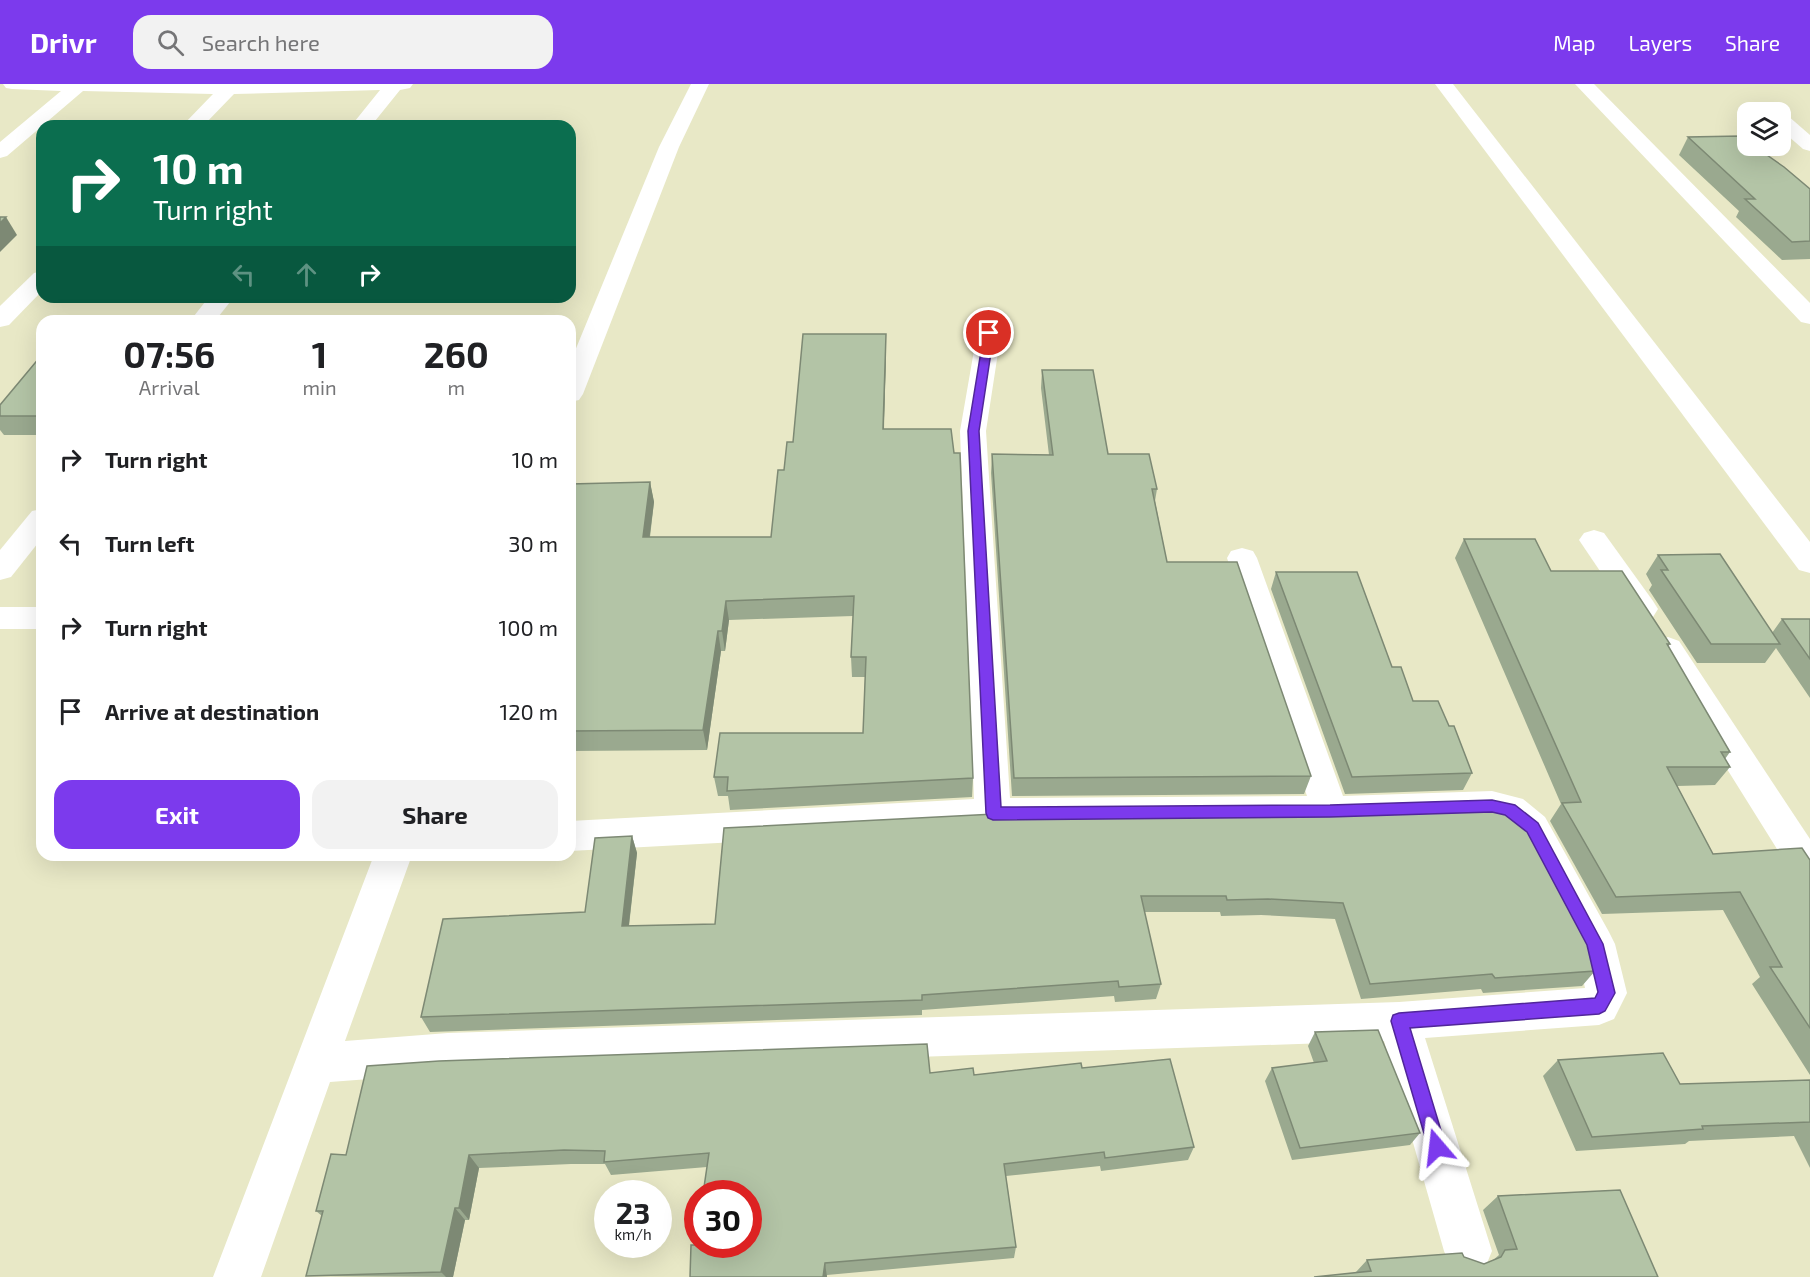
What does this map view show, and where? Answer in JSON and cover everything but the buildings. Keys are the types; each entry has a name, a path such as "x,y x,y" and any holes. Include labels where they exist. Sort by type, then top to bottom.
{"street":[{"path":"12,84 229,89 404,84"},
{"path":"38,120 80,84"},
{"path":"366,120 395,84"},
{"path":"576,379 669,147 700,84"},
{"path":"1444,84 1810,563"},
{"path":"1584,84 1810,317"},
{"path":"198,120 229,89"},
{"path":"0,152 36,121"},
{"path":"1791,129 1810,145"},
{"path":"0,320 36,284"},
{"path":"207,315 217,303"},
{"path":"989,333 974,431 993,813"},
{"path":"0,570 36,525"},
{"path":"1594,540 1631,592 1810,870"},
{"path":"1242,558 1330,811"},
{"path":"0,618 36,618"},
{"path":"316,1063 448,1053 1399,1021 1599,1006 1607,993 1595,944 1532,828 1510,809 1492,806 1330,811 993,813 576,836"},
{"path":"237,1277 391,861"},
{"path":"1399,1021 1468,1251"}],"route":[{"path":"989,333 974,431 974,471 993,813 1330,811 1492,806 1510,809 1532,828 1595,944 1607,993 1599,1006 1399,1021 1437,1147"}]}
